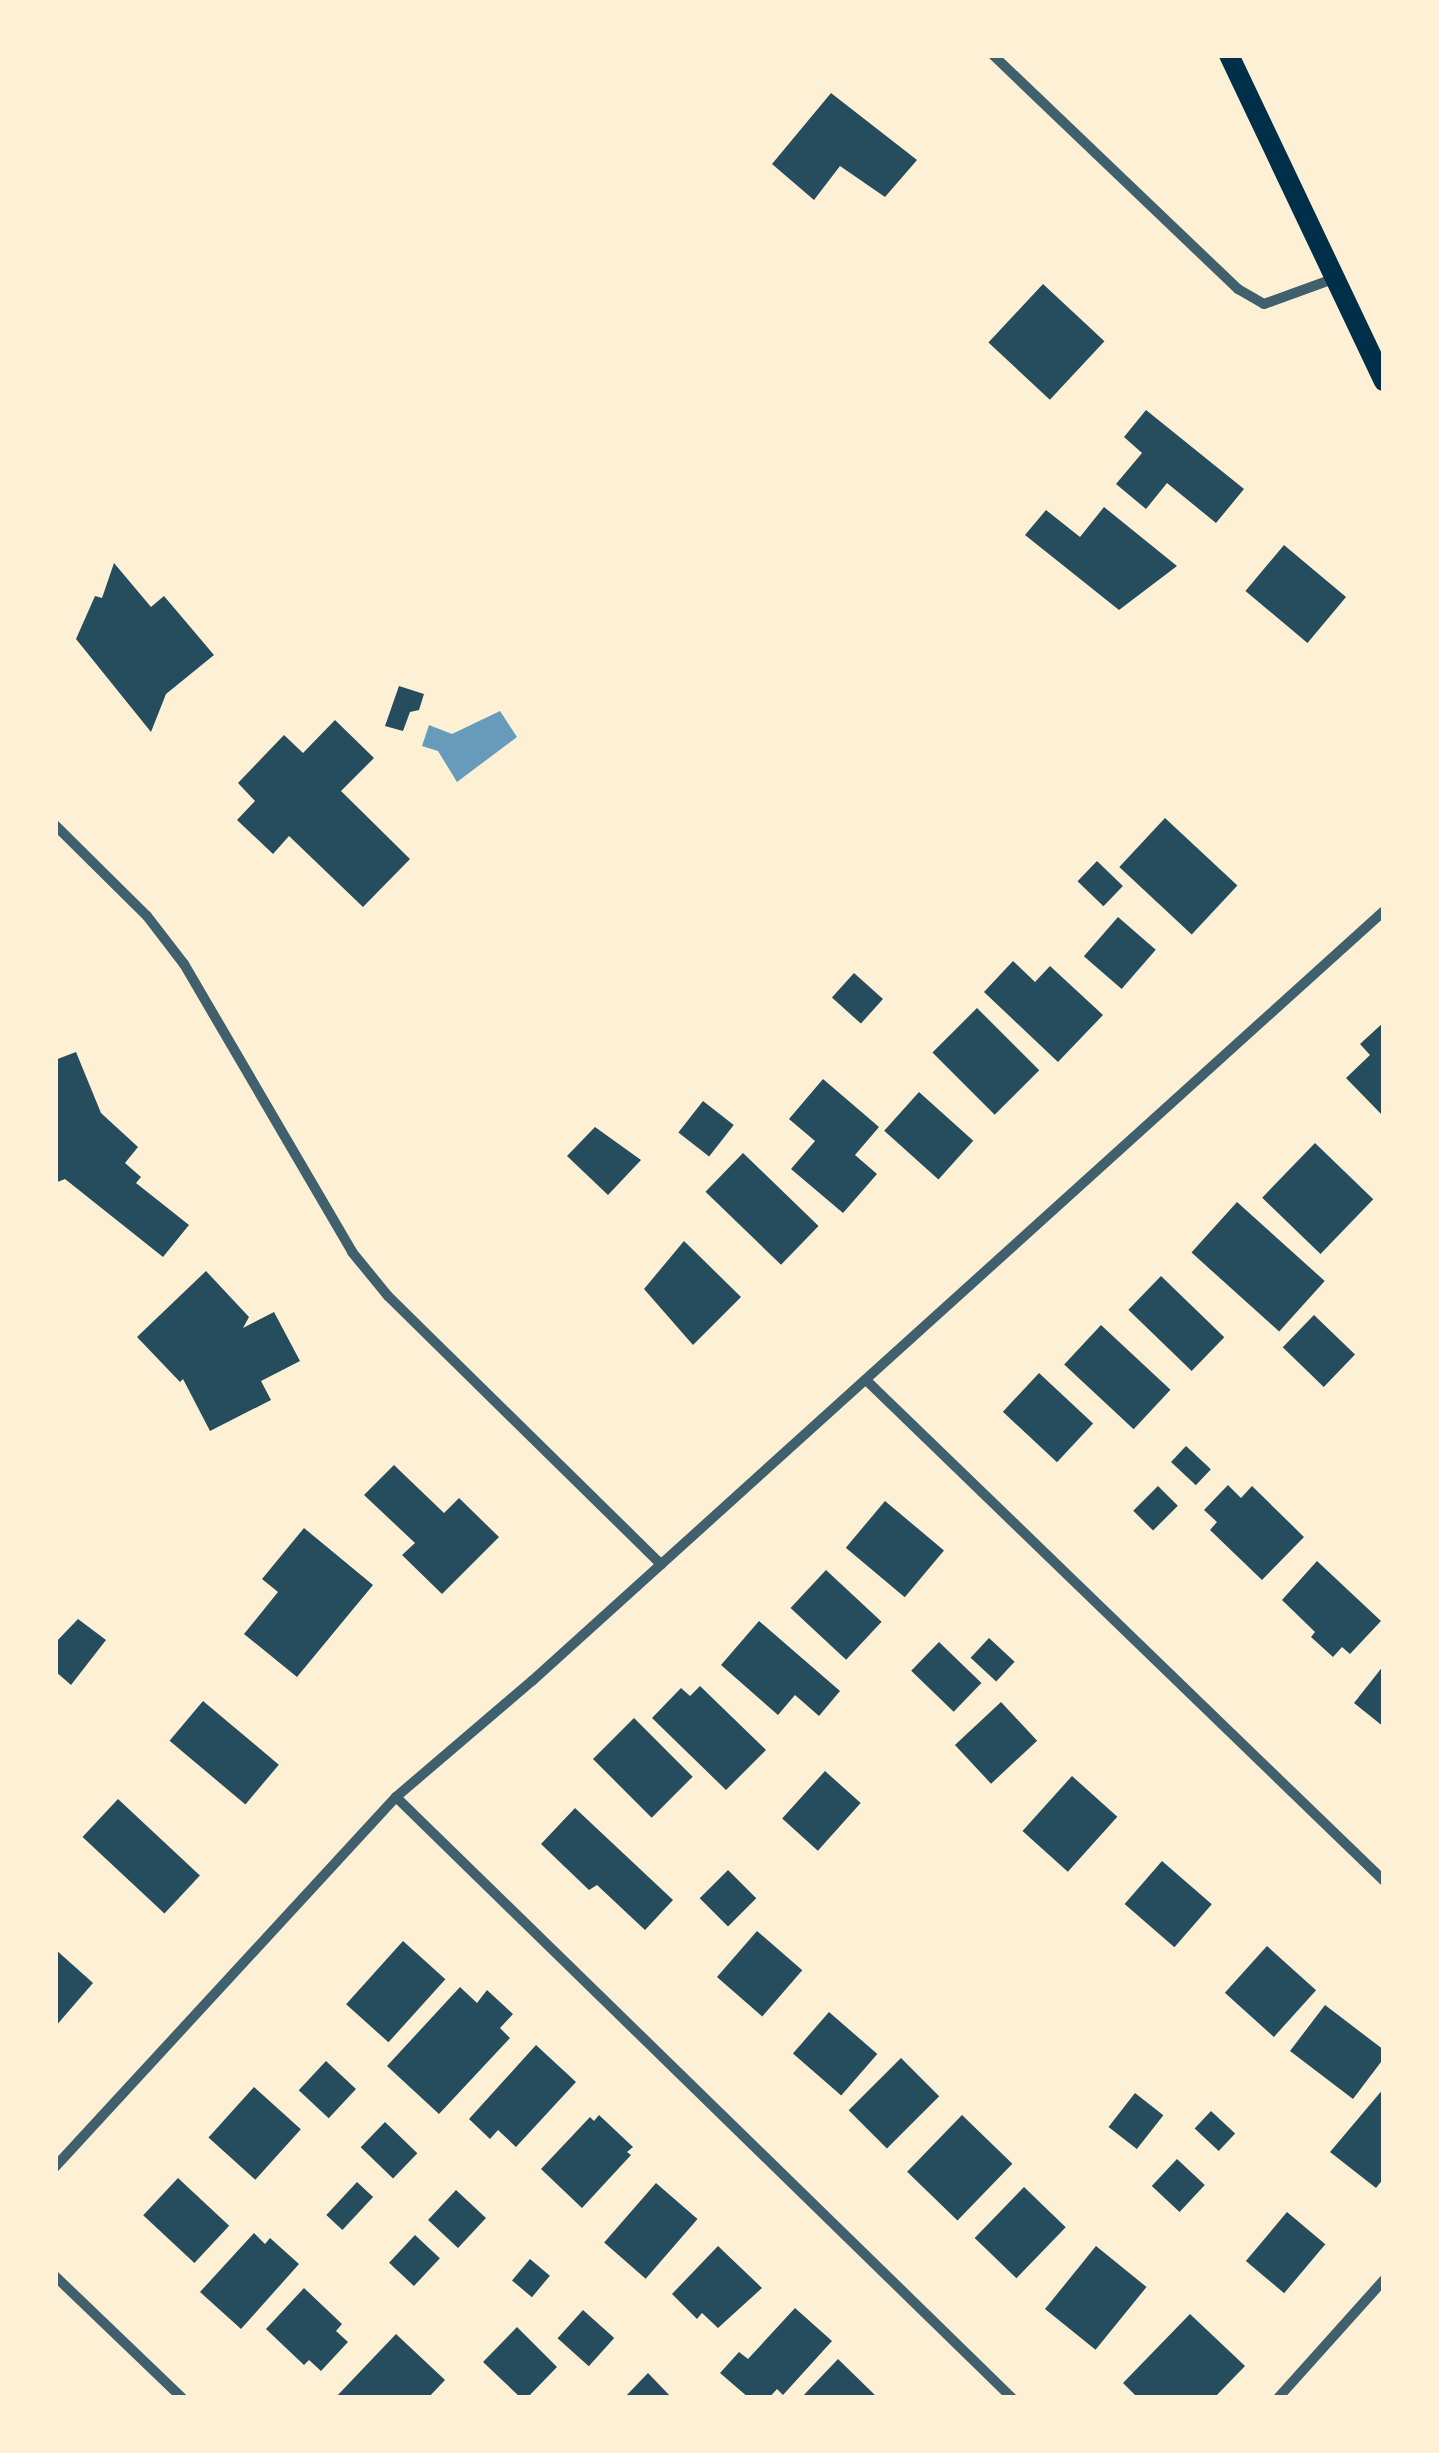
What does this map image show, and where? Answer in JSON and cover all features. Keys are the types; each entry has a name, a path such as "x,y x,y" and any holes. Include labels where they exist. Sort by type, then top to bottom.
{"main road":[{"path":"1228,55 1384,381"}],"street":[{"path":"993,55 1238,289 1264,304 1336,278"},
{"path":"55,825 147,916 184,964 352,1252 388,1296 661,1564"},
{"path":"55,2168 396,1797 661,1564 1384,911"},
{"path":"866,1380 1384,1881"},
{"path":"396,1797 1012,2398"},
{"path":"55,2276 182,2398"},
{"path":"1278,2398 1384,2280"}],"water":[{"path":"500,711 517,737 457,782 438,751 422,746 429,725 452,734"}],"building":[{"path":"831,93 917,160 885,197 840,166 814,200 772,164"},
{"path":"1043,284 1104,341 1050,400 988,343"},
{"path":"1146,410 1244,489 1216,523 1167,483 1146,509 1116,484 1142,453 1124,437"},
{"path":"1104,507 1177,566 1119,610 1025,535 1046,510 1080,537"},
{"path":"1284,545 1346,597 1307,643 1245,591"},
{"path":"114,563 151,607 164,596 214,655 166,694 151,732 76,639 95,596 102,598"},
{"path":"399,686 424,694 419,710 410,712 403,731 385,726"},
{"path":"335,720 374,758 341,791 410,859 363,907 289,836 273,854 237,820 255,801 238,783 284,735 303,753"},
{"path":"1165,818 1237,886 1192,935 1119,867"},
{"path":"1097,861 1123,886 1103,906 1078,881"},
{"path":"1118,917 1156,950 1122,989 1084,956"},
{"path":"1013,961 1035,982 1050,966 1103,1015 1058,1062 984,992"},
{"path":"854,973 883,999 861,1024 832,998"},
{"path":"977,1008 1039,1070 995,1115 932,1053"},
{"path":"1384,1022 1384,1117 1346,1078 1370,1055 1360,1044"},
{"path":"76,1052 101,1113 138,1147 125,1163 141,1177 136,1183 189,1225 163,1257 65,1179 55,1183 55,1060"},
{"path":"823,1079 879,1127 855,1155 877,1174 843,1213 791,1169 815,1141 789,1119"},
{"path":"919,1092 973,1141 938,1179 884,1131"},
{"path":"703,1101 734,1125 709,1157 678,1133"},
{"path":"595,1127 641,1160 608,1195 567,1156"},
{"path":"1315,1143 1373,1199 1320,1254 1262,1198"},
{"path":"743,1153 819,1226 781,1265 705,1192"},
{"path":"1237,1202 1325,1281 1279,1331 1191,1253"},
{"path":"684,1241 741,1297 693,1345 644,1289"},
{"path":"206,1271 249,1317 243,1328 274,1312 300,1361 261,1381 271,1400 210,1431 183,1379 180,1382 137,1337"},
{"path":"1161,1276 1224,1337 1192,1371 1128,1310"},
{"path":"1314,1315 1355,1355 1324,1387 1283,1347"},
{"path":"1101,1325 1170,1390 1134,1429 1064,1364"},
{"path":"1039,1373 1093,1423 1057,1462 1003,1412"},
{"path":"1186,1446 1211,1469 1196,1485 1171,1462"},
{"path":"394,1465 444,1513 459,1498 499,1537 442,1594 402,1555 415,1543 364,1495"},
{"path":"1228,1485 1241,1498 1252,1486 1304,1537 1262,1580 1210,1530 1217,1522 1204,1510"},
{"path":"1158,1486 1178,1506 1153,1531 1133,1511"},
{"path":"885,1501 944,1550 905,1597 846,1548"},
{"path":"304,1528 373,1585 297,1677 244,1634 278,1592 262,1579"},
{"path":"1317,1561 1381,1621 1350,1654 1342,1647 1333,1657 1311,1637 1315,1632 1282,1600"},
{"path":"826,1570 882,1622 846,1660 791,1608"},
{"path":"78,1619 106,1640 71,1685 55,1671 55,1643"},
{"path":"759,1621 840,1691 819,1716 795,1695 778,1715 721,1665"},
{"path":"989,1638 1015,1662 996,1682 971,1658"},
{"path":"939,1642 981,1683 954,1712 911,1671"},
{"path":"1384,1665 1384,1727 1354,1703"},
{"path":"700,1686 766,1750 726,1790 652,1718 681,1688 690,1696"},
{"path":"203,1701 279,1765 245,1804 170,1741"},
{"path":"1001,1702 1037,1741 991,1784 955,1745"},
{"path":"634,1718 693,1777 652,1818 593,1759"},
{"path":"825,1771 861,1803 818,1851 782,1819"},
{"path":"1072,1776 1117,1817 1068,1872 1022,1831"},
{"path":"118,1799 200,1875 164,1913 83,1837"},
{"path":"575,1808 673,1900 645,1930 597,1885 589,1890 541,1844"},
{"path":"1162,1861 1212,1904 1174,1947 1125,1904"},
{"path":"728,1870 756,1898 728,1927 700,1898"},
{"path":"757,1931 802,1970 762,2016 717,1977"},
{"path":"403,1941 445,1979 388,2042 346,2004"},
{"path":"1267,1946 1316,1990 1274,2037 1225,1993"},
{"path":"55,1949 93,1983 55,2027"},
{"path":"460,1987 477,2003 487,1990 513,2014 500,2028 510,2038 439,2114 387,2066"},
{"path":"1325,2005 1384,2050 1384,2058 1353,2099 1290,2051"},
{"path":"829,2012 877,2054 841,2095 793,2054"},
{"path":"536,2045 576,2082 516,2147 498,2130 490,2139 469,2119"},
{"path":"901,2058 939,2096 887,2149 849,2110"},
{"path":"326,2061 356,2089 329,2118 299,2090"},
{"path":"254,2087 301,2129 255,2180 208,2138"},
{"path":"1384,2088 1384,2178 1376,2188 1330,2152"},
{"path":"1135,2093 1163,2115 1137,2149 1109,2127"},
{"path":"1211,2111 1235,2134 1219,2151 1195,2129"},
{"path":"599,2115 633,2147 627,2152 631,2155 582,2208 541,2169 590,2117 594,2121"},
{"path":"962,2115 1012,2164 957,2220 907,2172"},
{"path":"385,2122 417,2153 393,2178 361,2147"},
{"path":"1177,2159 1205,2185 1180,2212 1152,2186"},
{"path":"178,2178 229,2226 194,2263 143,2215"},
{"path":"357,2182 373,2197 342,2230 326,2215"},
{"path":"656,2183 698,2219 646,2279 604,2243"},
{"path":"1024,2187 1066,2227 1016,2278 975,2238"},
{"path":"456,2190 486,2218 458,2248 428,2220"},
{"path":"1287,2212 1325,2244 1284,2293 1246,2261"},
{"path":"254,2233 265,2244 270,2238 299,2264 241,2329 200,2292"},
{"path":"415,2235 440,2258 414,2286 389,2263"},
{"path":"718,2246 762,2288 718,2328 702,2313 697,2319 672,2294"},
{"path":"1096,2246 1147,2287 1096,2350 1045,2309"},
{"path":"530,2259 550,2276 532,2297 512,2280"},
{"path":"304,2288 342,2324 336,2331 348,2342 321,2371 309,2360 304,2365 266,2329"},
{"path":"795,2308 832,2341 783,2395 777,2389 769,2398 749,2398 720,2373 739,2352 748,2359"},
{"path":"583,2310 614,2338 589,2366 558,2338"},
{"path":"1190,2314 1245,2366 1214,2398 1138,2398 1123,2383"},
{"path":"517,2327 557,2367 527,2398 521,2398 483,2362"},
{"path":"396,2334 445,2380 428,2398 335,2398"},
{"path":"838,2359 878,2398 801,2398"},
{"path":"648,2373 672,2398 624,2398"}]}
